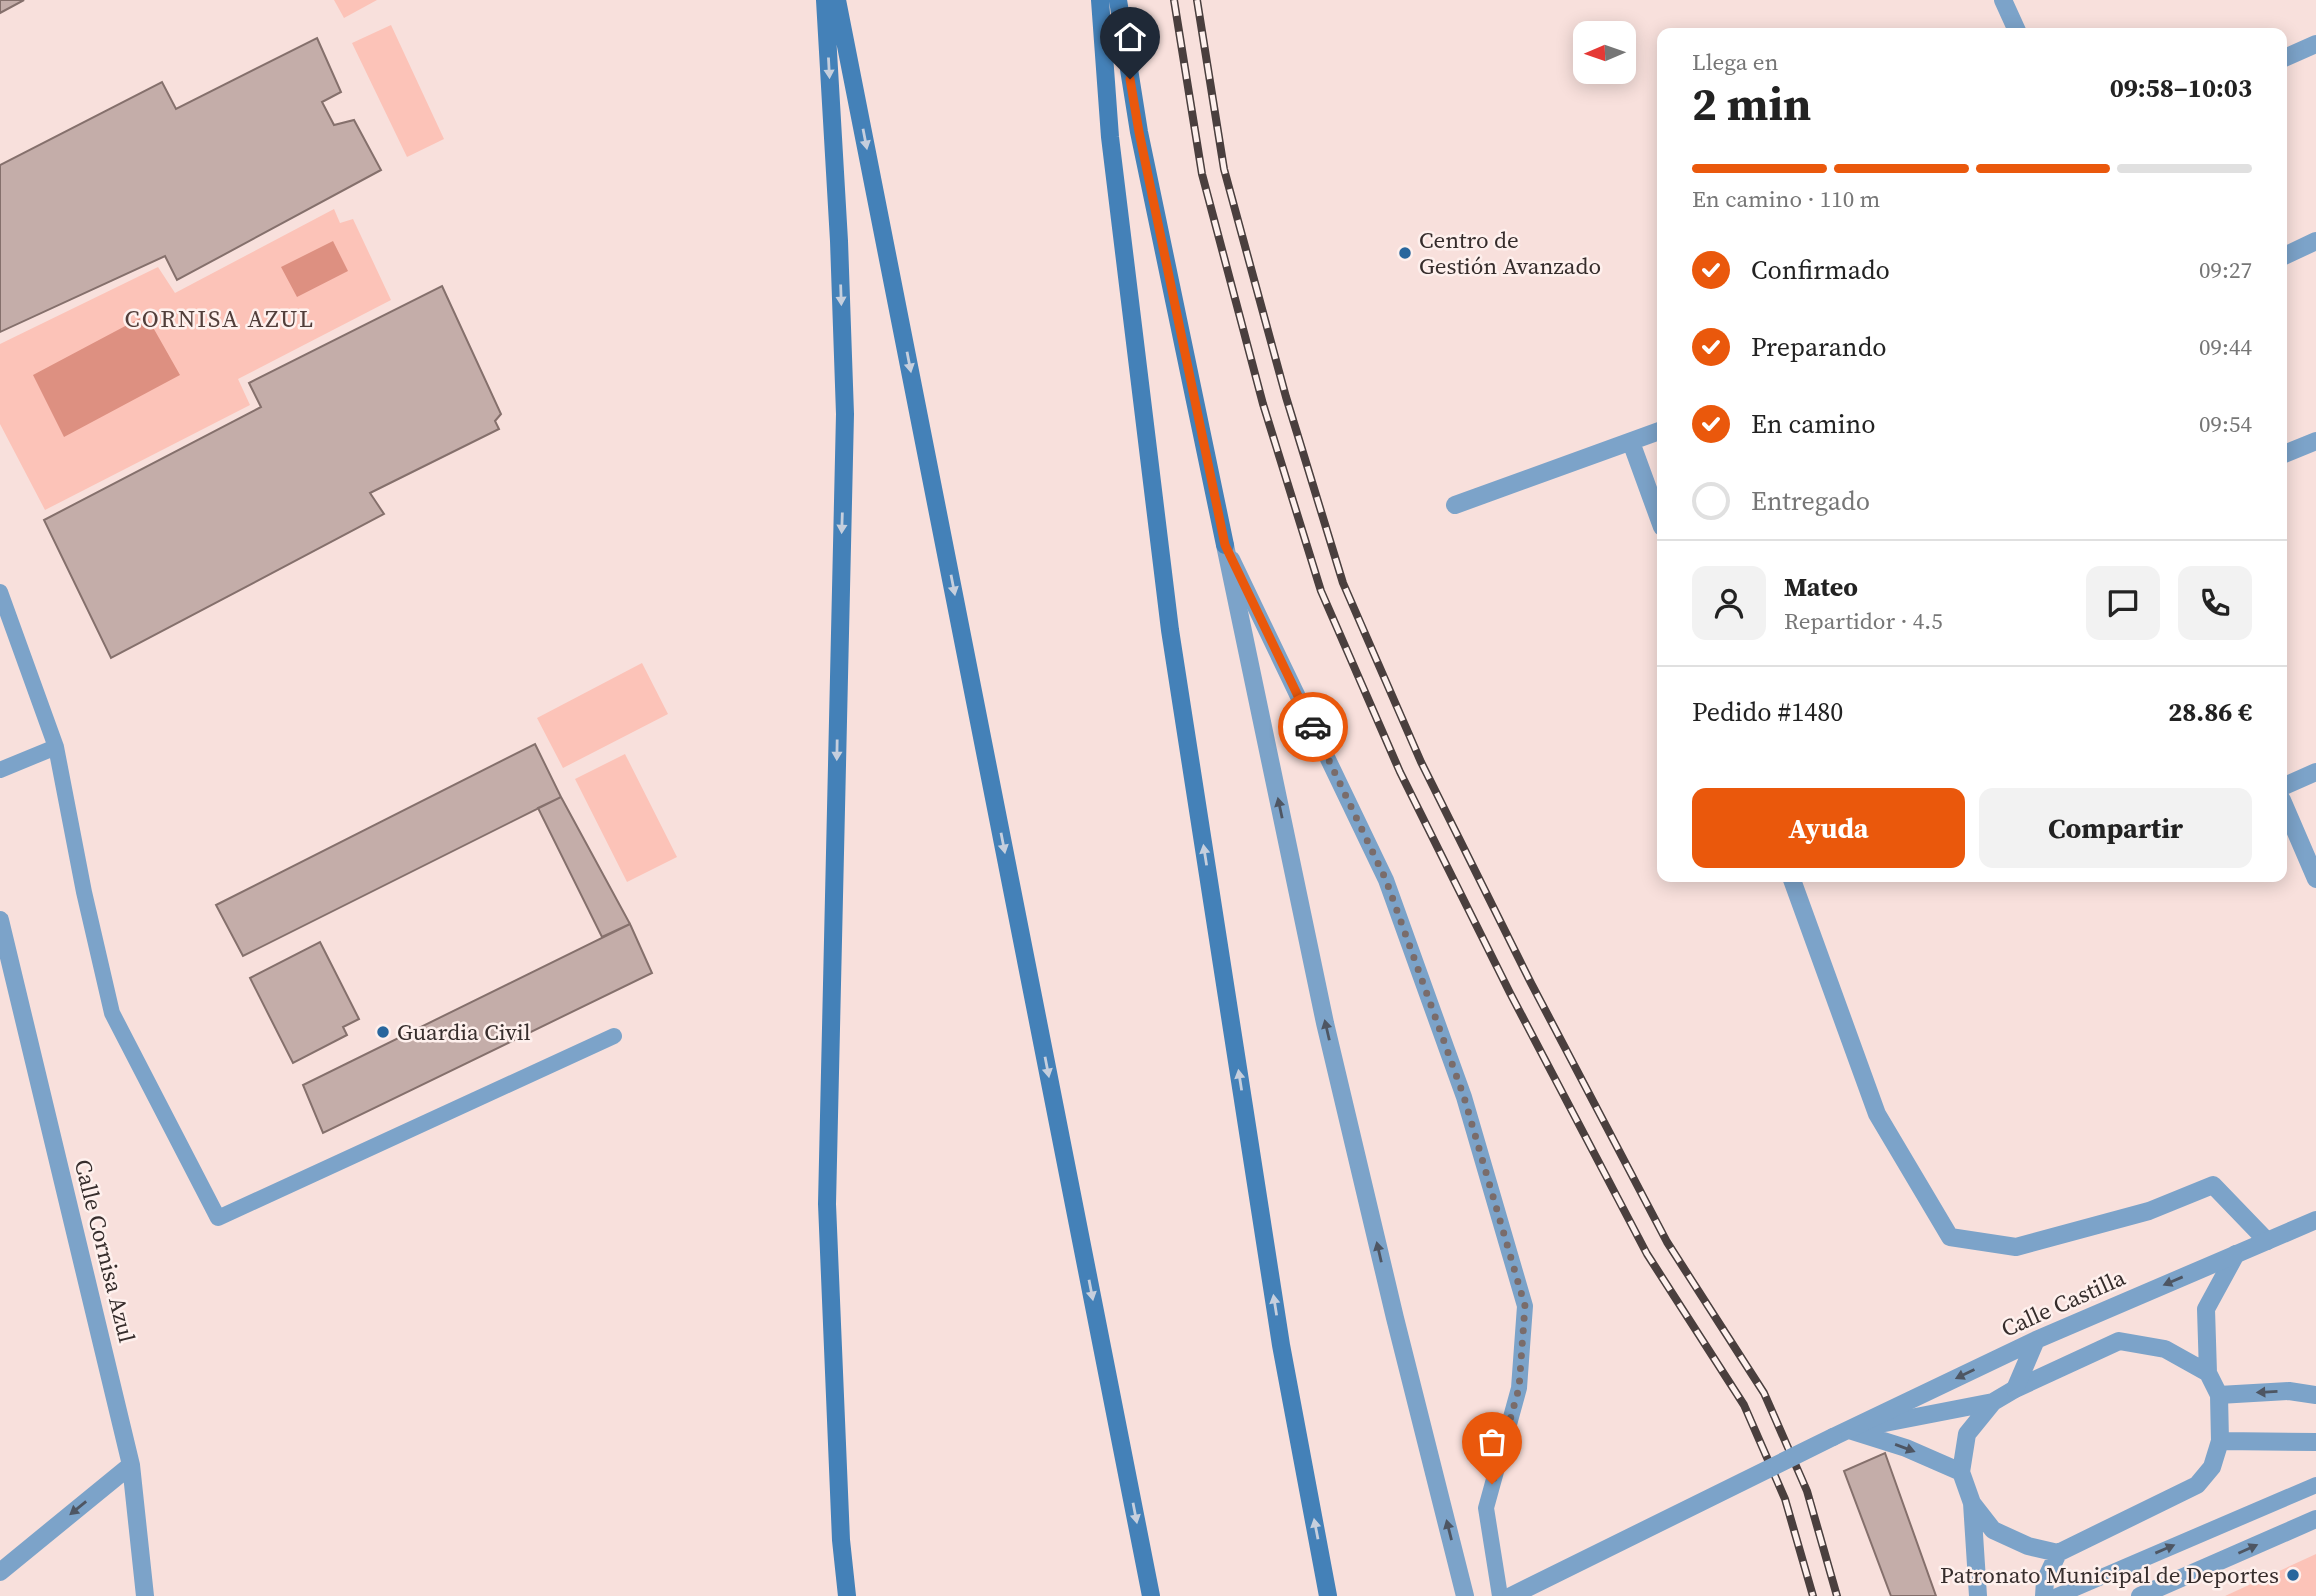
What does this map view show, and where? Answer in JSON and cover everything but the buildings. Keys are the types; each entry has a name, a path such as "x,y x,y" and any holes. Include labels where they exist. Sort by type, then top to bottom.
{"main road":[{"path":"825,0 839,241 845,414 827,1203 841,1540 847,1596"},
{"path":"837,0 1151,1596"},
{"path":"1100,0 1110,138 1170,630 1281,1345 1328,1596"},
{"path":"1118,0 1139,132 1225,545"}],"street":[{"path":"2003,0 2016,28"},
{"path":"2287,57 2316,44"},
{"path":"2287,255 2316,242"},
{"path":"1455,505 1657,432"},
{"path":"2287,453 2316,441"},
{"path":"1631,442 1657,513"},
{"path":"1225,545 1325,1023 1465,1596"},
{"path":"2287,785 2316,772"},
{"path":"2287,812 2316,879"},
{"path":"1793,882 1877,1114 1950,1237 2016,1247 2149,1211 2213,1185 2267,1241"},
{"name":"Calle Cornisa Azul","path":"0,920 131,1465 145,1596"},
{"name":"Calle Castilla","path":"1840,1433 2036,1340 2316,1220"},
{"path":"2044,1596 2045,1581 2058,1553 2197,1485 2212,1467 2220,1441 2219,1395 2208,1373 2206,1310 2236,1254"},
{"path":"2015,1389 2036,1340"},
{"path":"1511,1596 1840,1433 1993,1402 2015,1389 2119,1341 2165,1349 2208,1373"},
{"path":"2219,1395 2289,1391 2316,1395"},
{"path":"1978,1596 1972,1503 1961,1472 1967,1434 1993,1402"},
{"path":"1840,1433 1906,1448 1961,1472"},
{"path":"2220,1441 2316,1442"},
{"path":"0,1572 131,1465"},
{"path":"1972,1503 1993,1530 2028,1546 2058,1553"},
{"path":"2140,1596 2316,1519"}],"lane":[{"path":"1225,545 1386,880 1464,1097 1525,1306 1519,1388 1486,1508 1500,1596"},
{"path":"0,592 56,747 84,892 112,1013 218,1218 614,1036"},
{"path":"0,771 56,747"},
{"path":"2057,1596 2316,1485"}],"shaded area":[{"path":"334,0 377,0 344,18"},
{"path":"391,25 444,139 407,157 352,43"},
{"path":"334,209 340,223 353,219 391,300 238,379 250,405 45,510 0,424 0,344 158,267 175,293"},
{"path":"333,241 348,271 297,297 281,267"},
{"path":"146,315 180,375 64,437 33,375"},
{"path":"642,663 668,714 563,768 537,718"},
{"path":"625,754 677,857 627,882 575,779"},
{"name":"Patronato Municipal de Deportes","path":"2316,1554 2316,1596 2225,1596"}],"railway":[{"path":"1174,0 1202,174 1263,404 1321,591 1400,772 1510,993 1647,1254 1744,1405 1785,1499 1813,1596"},
{"path":"1197,0 1224,169 1286,397 1343,583 1421,762 1531,983 1667,1242 1764,1393 1807,1491 1837,1596"}],"way so far":[{"path":"1313,727 1386,880 1464,1097 1525,1306 1519,1388 1492,1484"}],"place":[{"name":"Centro de Gestión Avanzado","path":"1405,253"},
{"name":"Guardia Civil","path":"383,1032"},
{"name":"Patronato Municipal de Deportes","path":"2293,1575"}],"district":[{"name":"CORNISA AZUL","path":"220,318"}],"route":[{"path":"1130,79 1225,545 1313,727"}]}
